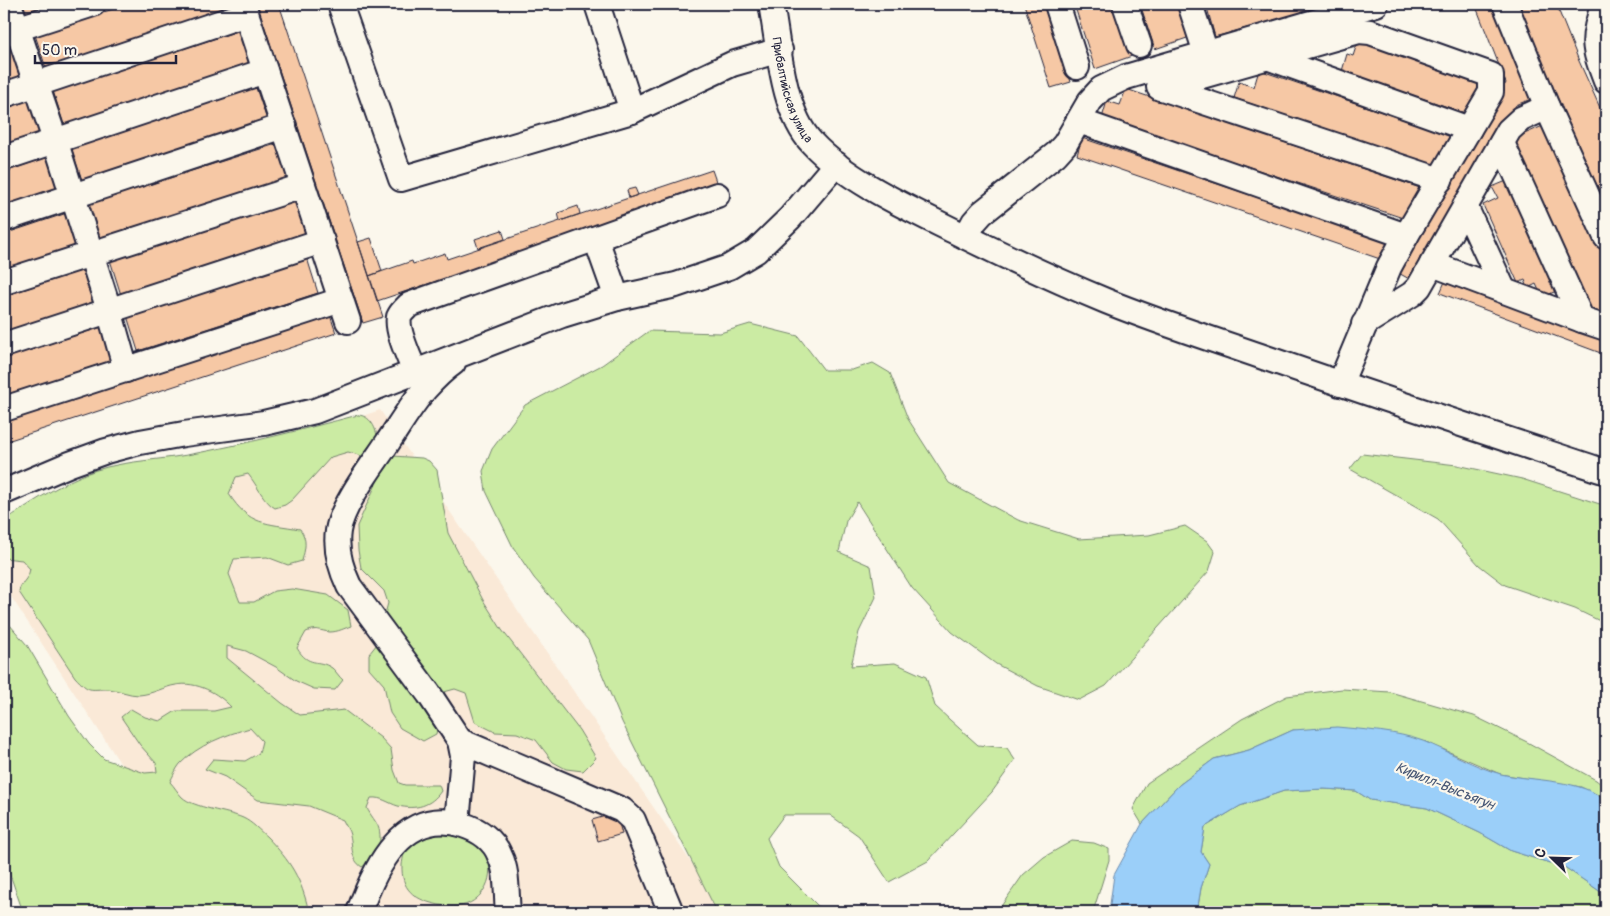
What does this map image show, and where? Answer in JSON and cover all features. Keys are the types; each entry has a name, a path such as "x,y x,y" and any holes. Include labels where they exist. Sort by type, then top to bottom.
{"street":[{"path":"9,4 11,31 36,84 55,140 126,370"},
{"path":"11,31 93,4"},
{"path":"340,4 401,179 632,111 732,64 780,50"},
{"path":"597,4 632,111"},
{"name":"Прибалтийская улица","path":"771,4 790,101 799,122 811,142 836,164 902,205 1065,284 1108,302 1340,384 1606,472"},
{"path":"1057,4 1077,67"},
{"path":"1125,4 1139,44"},
{"path":"1190,4 1206,53"},
{"path":"966,237 974,222 982,213 1056,154 1065,144 1090,101 1100,89 1126,77 1376,4"},
{"path":"1505,4 1547,107 1606,237"},
{"path":"1604,4 1597,21 1594,40 1596,54 1606,81"},
{"path":"4,94 245,9 345,311 126,370 4,409"},
{"path":"1160,88 1359,31 1370,32 1491,75 1491,92 1406,236 1364,324 1340,384"},
{"path":"1267,57 1470,129"},
{"path":"4,158 265,71"},
{"path":"1126,77 1440,180"},
{"path":"1364,324 1412,294 1419,287 1509,130 1521,119 1547,107"},
{"path":"1079,122 1406,236"},
{"path":"4,219 284,126"},
{"path":"1502,143 1582,320"},
{"path":"4,492 70,464 106,451 140,442 289,419 334,405 562,315 617,298 676,285 729,267 756,251 790,218 836,164"},
{"path":"4,282 303,186"},
{"path":"414,372 398,327 402,311 410,305 718,195"},
{"path":"1465,206 1504,291"},
{"path":"596,239 617,298"},
{"path":"4,345 322,241"},
{"path":"1432,264 1582,320 1603,327 1606,326"},
{"path":"457,823 463,756 460,741 429,694 349,586 342,572 337,544 338,530 344,513 359,486 414,402 443,370 469,352"},
{"path":"460,741 622,810 633,820 671,912"},
{"path":"360,912 370,887 398,840 417,827 430,823 444,822 457,823 481,833 492,842 500,855 504,868 508,912"}],"shaded area":[{"path":"380,410 725,912 218,912 4,586 4,532 67,516"}],"green space":[{"path":"750,324 798,336 824,370 852,370 873,363 890,373 908,419 949,483 1018,520 1079,539 1149,535 1185,526 1207,541 1215,552 1209,571 1106,686 1079,700 1038,686 996,664 952,632 912,588 857,502 846,521 839,552 871,566 876,597 859,632 851,666 895,663 926,677 935,706 950,720 978,745 1007,748 1015,760 992,792 928,861 889,882 859,836 830,815 784,815 767,838 779,867 824,912 717,912 622,722 588,640 534,578 513,547 486,491 483,471 492,449 525,405 602,365 649,331 720,333"},
{"path":"358,415 367,418 371,422 379,445 393,456 422,458 429,461 437,470 448,533 483,600 502,630 579,730 596,758 583,771 566,769 553,762 536,740 517,733 495,732 475,722 466,693 455,689 444,692 436,734 423,741 400,728 390,713 384,685 369,668 369,654 377,644 388,603 384,591 361,568 358,550 357,526 378,480 379,470 368,458 348,452 331,457 292,500 285,505 275,508 264,498 248,474 236,477 229,494 244,512 252,518 268,524 300,529 305,545 302,561 288,565 267,557 234,559 229,574 240,602 254,602 274,591 292,589 328,595 348,610 351,626 333,632 316,630 306,632 297,648 305,658 327,665 335,671 343,680 335,690 314,689 296,681 276,667 246,651 227,646 227,658 282,703 300,715 344,710 381,738 391,749 394,770 399,783 405,785 439,785 441,791 433,800 417,807 398,806 382,799 371,798 367,808 378,826 380,840 377,851 371,860 362,867 355,860 349,833 343,820 309,806 258,800 225,777 205,769 213,759 245,761 259,753 262,741 250,728 222,737 195,751 180,764 170,782 187,801 243,818 253,824 267,837 283,854 294,871 299,880 309,912 23,912 4,857 4,622 9,624 27,645 69,716 89,744 104,759 145,773 157,772 156,763 140,745 121,717 131,709 145,717 160,721 176,711 214,711 231,707 220,697 206,689 192,685 176,685 139,695 109,689 90,689 84,686 75,677 19,592 30,569 22,560 4,558 4,521 52,490 95,470 121,464 187,455"},
{"path":"1362,454 1457,465 1522,479 1606,506 1606,624 1575,609 1505,585 1479,565 1438,519 1350,469"},
{"path":"1342,689 1390,692 1474,716 1527,742 1596,780 1606,788 1606,802 1603,798 1581,787 1500,774 1424,741 1293,730 1249,750 1214,759 1179,785 1142,824 1133,809 1147,783 1242,719 1287,696"},
{"path":"1324,789 1356,791 1370,800 1427,808 1480,833 1511,851 1566,868 1606,897 1606,912 1197,912 1201,888 1209,864 1201,852 1205,827 1240,806 1284,791"},
{"path":"437,831 467,838 475,842 486,855 489,862 489,878 486,886 476,899 465,905 448,906 428,902 415,896 406,887 402,865 406,848 416,840"},
{"path":"1072,841 1094,843 1109,849 1109,860 1093,912 997,912 1023,875 1044,857"}],"water":[{"name":"Кирилл-Высъягун","path":"1337,727 1402,735 1433,745 1491,771 1572,785 1597,794 1606,802 1606,897 1566,868 1511,851 1480,833 1427,808 1370,800 1356,791 1324,789 1284,791 1240,806 1205,827 1201,852 1209,864 1201,888 1197,912 1109,912 1114,875 1142,824 1179,785 1214,759 1249,750 1293,730"}],"building":[{"path":"23,4 51,4 26,12"},
{"path":"128,4 230,4 231,7 46,68 35,35"},
{"path":"257,4 279,4 383,317 363,323"},
{"path":"1024,4 1045,4 1071,82 1051,88"},
{"path":"1074,4 1115,4 1132,56 1095,69"},
{"path":"1140,4 1178,4 1190,37 1155,49"},
{"path":"1206,4 1331,4 1215,37"},
{"path":"1475,4 1493,4 1531,99 1516,105 1411,280 1395,271 1506,83"},
{"path":"1519,4 1537,4 1539,9 1556,4 1606,121 1606,206 1547,75"},
{"path":"241,30 251,65 64,125 53,91"},
{"path":"1358,41 1482,82 1471,115 1342,71 1347,54 1353,56"},
{"path":"9,43 21,76 4,82 4,45"},
{"path":"1259,70 1452,136 1441,168 1234,98 1239,82 1254,87"},
{"path":"255,85 267,120 82,181 71,147"},
{"path":"1126,89 1420,188 1409,220 1102,118 1107,101 1120,105"},
{"path":"29,100 40,135 4,147 4,109"},
{"path":"1545,125 1606,261 1606,309 1593,315 1513,139"},
{"path":"1082,138 1389,242 1383,260 1077,155"},
{"path":"276,144 287,178 99,238 88,204"},
{"path":"48,157 58,189 4,207 4,172"},
{"path":"712,170 718,187 377,301 369,276 412,261 413,264 445,253 447,259"},
{"path":"1509,180 1559,290 1542,297 1536,284 1528,288 1525,280 1518,283 1483,205 1498,198 1492,187"},
{"path":"635,188 638,195 629,198 627,190"},
{"path":"295,200 306,235 121,295 110,260"},
{"path":"578,206 580,214 560,221 558,213"},
{"path":"67,213 78,247 4,271 4,234"},
{"path":"502,230 505,239 478,248 475,239"},
{"path":"371,238 382,271 369,276 358,242"},
{"path":"307,258 318,293 138,351 127,316"},
{"path":"86,269 97,303 4,334 4,296"},
{"path":"1447,277 1606,336 1606,355 1440,293"},
{"path":"330,315 336,333 4,442 4,422"},
{"path":"105,326 116,359 4,396 4,358"},
{"path":"616,813 622,834 598,841 592,820"}]}
